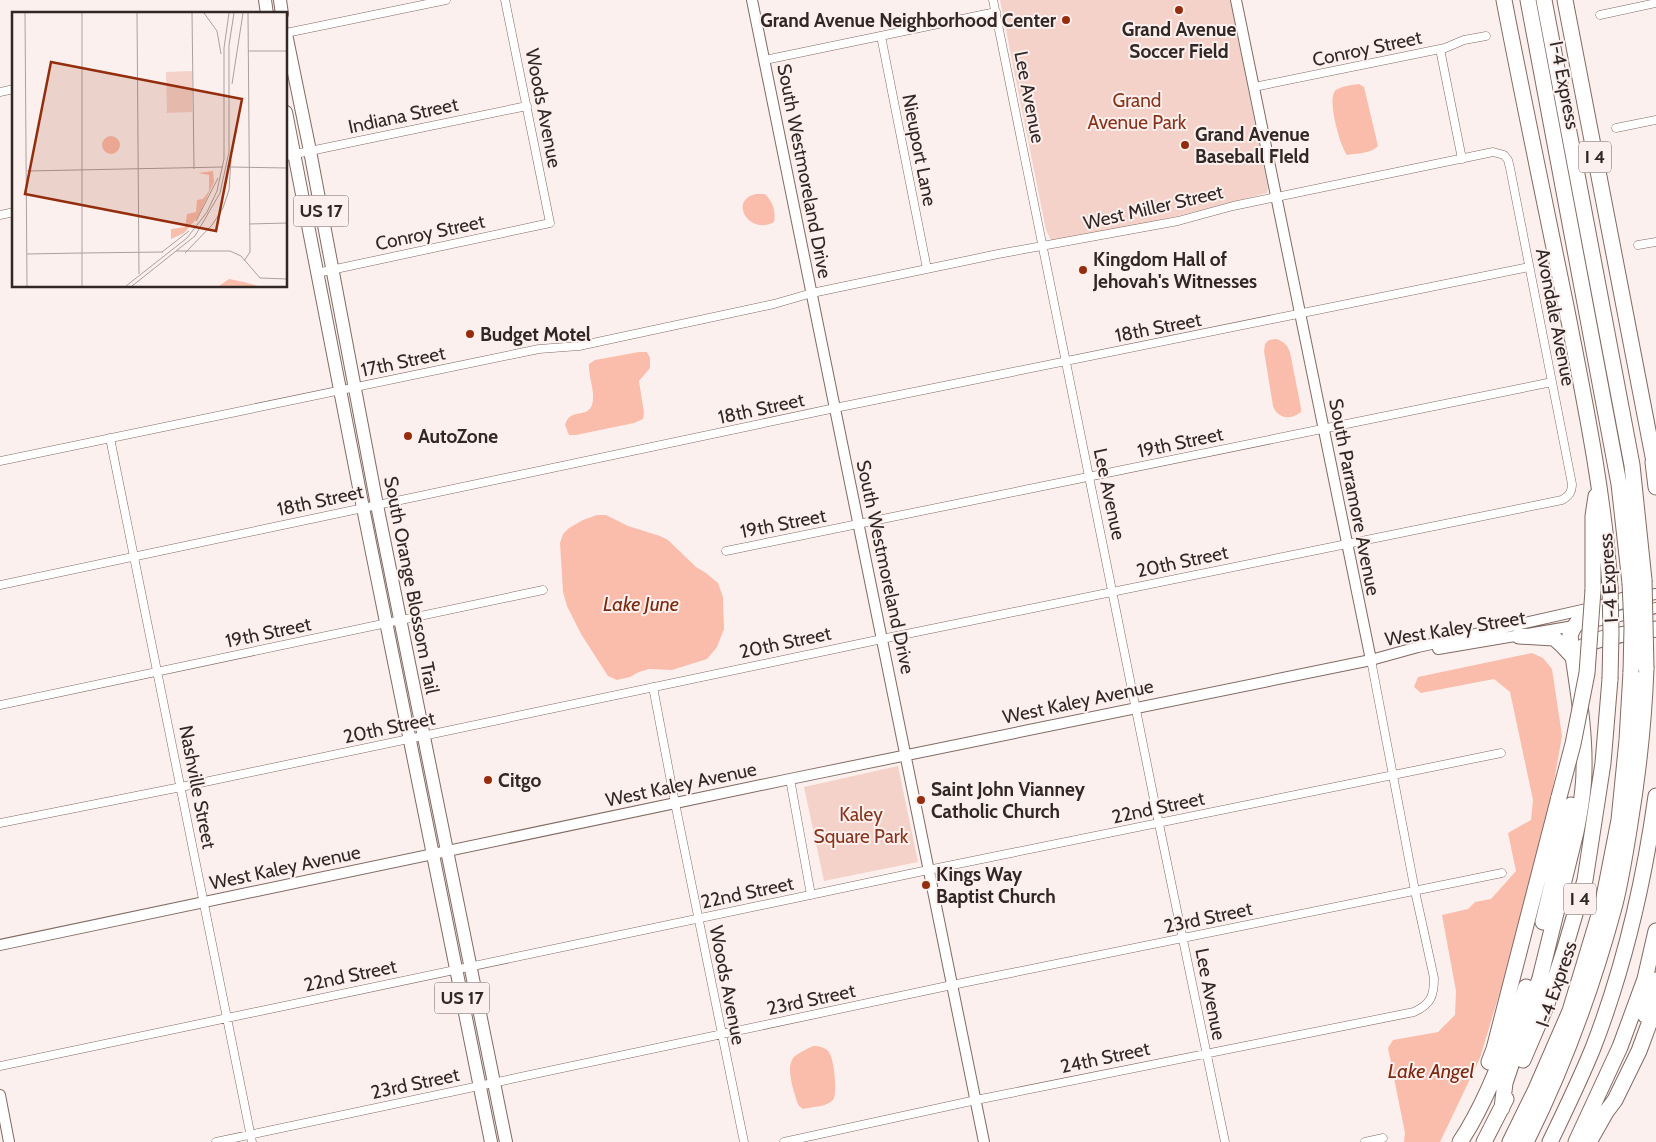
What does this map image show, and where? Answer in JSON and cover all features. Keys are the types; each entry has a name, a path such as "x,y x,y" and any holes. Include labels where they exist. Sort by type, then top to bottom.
{"highway":[{"path":"1500,0 1518,71"},
{"name":"I 4","path":"1484,1142 1502,1108 1547,1004 1585,880 1603,763 1610,678 1611,633 1610,587 1599,480 1504,0"},
{"name":"I-4 Express","path":"1528,0 1637,582"},
{"name":"I 4","path":"1565,0 1650,443 1656,487"},
{"name":"I-4 Express","path":"1526,1142 1567,1051 1594,975 1615,904 1640,756 1644,708 1632,627 1637,582 1632,465 1545,7"},
{"path":"1650,443 1656,472"},
{"path":"1451,1142 1472,1107 1494,1049 1573,744 1586,673 1593,590 1593,516 1599,480"},
{"path":"1502,1108 1505,1083 1540,978 1576,832 1584,772 1583,732 1570,635 1574,626 1587,613 1624,600"},
{"path":"1577,682 1579,652 1584,646 1599,640 1656,629"},
{"path":"1519,636 1554,638 1573,657"},
{"name":"I-4 Express","path":"1510,1142 1536,1089 1570,1011 1603,902 1619,820 1627,740 1639,670"},
{"path":"1460,1142 1494,1074 1531,973 1576,781 1583,732"},
{"path":"1550,1142 1592,1049 1609,1004 1632,921 1649,841 1656,796"},
{"path":"1576,1142 1620,1047 1645,979 1656,931"},
{"path":"1606,1112 1610,1098 1638,1038 1656,980"},
{"path":"1589,1142 1615,1100 1639,1051 1656,1005"}],"main road":[{"name":"South Orange Blossom Trail","path":"288,44 400,621 506,1142"},
{"name":"South Orange Blossom Trail","path":"288,134 290,155 318,273 363,508 491,1142"}],"street":[{"path":"288,34 446,0"},
{"name":"Woods Avenue","path":"505,0 550,223"},
{"name":"South Westmoreland Drive","path":"752,0 984,1142"},
{"name":"Lee Avenue","path":"994,0 1159,824 1225,1142"},
{"name":"South Parramore Avenue","path":"1236,0 1371,660 1414,891 1434,978 1434,991 1430,1000"},
{"path":"1600,15 1656,3"},
{"path":"764,60 996,12"},
{"name":"Nieuport Lane","path":"881,36 927,269"},
{"name":"Conroy Street","path":"1254,87 1440,49 1464,40 1486,36"},
{"path":"1440,49 1462,159"},
{"name":"Indiana Street","path":"290,155 526,106"},
{"path":"1616,128 1656,120"},
{"name":"West Miller Street","path":"812,293 998,254 1178,221 1232,206 1493,152 1502,154"},
{"name":"Avondale Avenue","path":"1502,154 1506,157 1510,168 1572,489"},
{"name":"Conroy Street","path":"318,273 550,223"},
{"path":"1638,245 1656,242"},
{"name":"18th Street","path":"0,585 835,408 1529,266"},
{"name":"17th Street","path":"0,461 539,349 579,346 774,304 812,293"},
{"name":"19th Street","path":"726,551 1552,382"},
{"name":"Nashville Street","path":"110,438 252,1138"},
{"name":"20th Street","path":"0,823 181,787 882,638 1562,500 1566,498 1572,489"},
{"name":"19th Street","path":"0,704 542,590"},
{"name":"West Kaley Street","path":"1371,660 1418,647 1656,594"},
{"name":"West Kaley Street","path":"1371,660 1574,626 1656,608"},
{"name":"West Kaley Avenue","path":"0,945 906,754 1371,660"},
{"name":"Woods Avenue","path":"653,687 744,1142"},
{"name":"22nd Street","path":"0,1066 928,870 1501,753"},
{"path":"790,779 811,895"},
{"name":"23rd Street","path":"216,1142 252,1138 494,1082 952,985 1502,873"},
{"name":"24th Street","path":"784,1142 976,1100 1414,1012 1424,1007 1430,1000"},
{"path":"0,1095 9,1142"},
{"path":"1365,1142 1384,1138"}],"green space":[{"name":"Grand Avenue Park","path":"1000,0 1230,0 1268,188 1267,193 1178,216 1056,242 1051,240 1046,230"},
{"name":"Kaley Square Park","path":"898,766 918,862 824,881 804,787"}],"water":[{"path":"1359,84 1364,87 1378,146 1368,152 1347,155 1335,122 1333,94 1341,88"},
{"path":"756,194 765,194 770,200 775,214 774,222 765,225 757,224 745,216 743,203"},
{"path":"1276,339 1285,344 1290,352 1301,408 1301,412 1293,417 1281,416 1273,406 1264,351 1265,344 1269,340"},
{"path":"647,352 650,358 650,368 639,381 644,413 643,419 634,423 569,435 565,425 567,420 574,414 586,412 592,405 593,395 589,364 595,360"},
{"name":"Lake June","path":"597,515 606,515 628,526 668,540 696,567 718,583 723,597 724,629 717,647 707,659 672,670 649,669 617,680 608,676 581,634 567,606 563,592 560,543 563,534 583,520"},
{"name":"Lake Angel","path":"1532,653 1543,658 1552,669 1562,736 1550,804 1501,988 1480,1058 1440,1142 1404,1142 1405,1133 1388,1048 1393,1040 1438,1032 1455,1015 1456,991 1442,915 1468,909 1475,902 1491,899 1516,871 1508,833 1531,820 1533,800 1510,692 1494,679 1421,693 1414,687 1418,677"},
{"path":"813,1046 823,1048 830,1054 835,1075 835,1090 833,1100 827,1104 803,1109 797,1102 790,1066 795,1056"}],"place":[{"name":"Grand Avenue Soccer Field","path":"1179,10"},
{"name":"Grand Avenue Neighborhood Center","path":"1066,20"},
{"name":"Grand Avenue Baseball FIeld","path":"1185,145"},
{"name":"Kingdom Hall of Jehovah's Witnesses","path":"1083,270"},
{"name":"Budget Motel","path":"470,334"},
{"name":"AutoZone","path":"408,436"},
{"name":"Citgo","path":"488,780"},
{"name":"Saint John Vianney Catholic Church","path":"921,800"},
{"name":"Kings Way Baptist Church","path":"926,885"}]}
